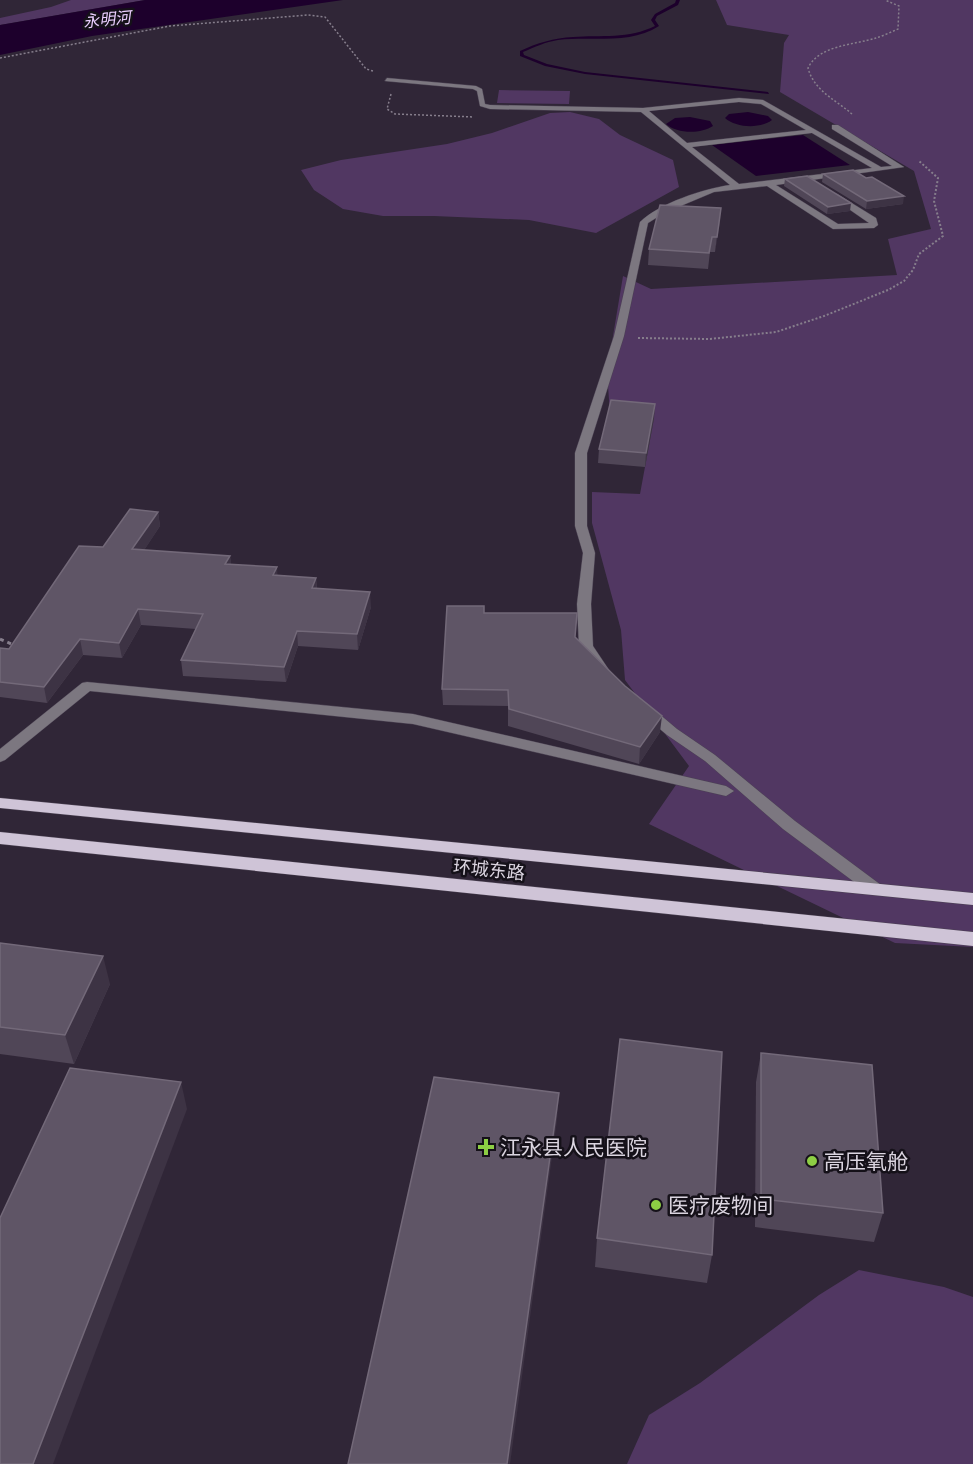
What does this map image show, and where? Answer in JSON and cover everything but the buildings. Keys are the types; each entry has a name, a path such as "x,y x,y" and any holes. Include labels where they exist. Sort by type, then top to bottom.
{"main road":[{"name":"环城东路","path":"0,803 973,900"},
{"name":"环城东路","path":"0,838 973,939"}],"lane":[{"path":"387,80 474,87 480,90 482,105 490,107 643,110 739,100 763,102 879,169"},
{"path":"643,110 737,187"},
{"path":"610,678 586,646 584,604 589,553 581,526 581,453 619,336 644,222 651,216 700,194 737,187 900,167 835,127"},
{"path":"686,145 813,131"},
{"path":"807,178 817,184"},
{"path":"768,183 836,227 874,225 873,220 826,190"},
{"path":"0,758 87,686 413,719 726,791"},
{"path":"638,703 672,732 710,758 789,825 874,890"}],"path":[{"path":"0,58 170,26 308,15 325,17 366,69 382,75 384,80 387,80"},
{"path":"0,639 20,648"}],"shaded area":[{"path":"71,0 145,0 0,25 0,18 51,7"},
{"path":"716,0 973,0 973,947 895,943 649,824 689,766 625,680 621,630 592,523 592,492 640,494 654,418 610,414 607,372 623,276 651,289 897,275 888,239 931,229 914,171 780,92 784,43 789,35 727,25"},
{"path":"499,90 570,91 569,104 497,103"},
{"path":"570,112 599,119 620,135 673,160 679,187 596,233 529,220 383,216 343,209 314,190 301,170 341,160 447,144 492,133 550,113"},
{"path":"859,1270 944,1287 973,1297 973,1464 627,1464 649,1415 700,1383 819,1295"}],"water":[{"name":"永明河","path":"145,0 343,0 92,36 0,55 0,25"},
{"path":"748,112 768,116 772,120 761,125 748,126 735,124 725,118 729,114"},
{"path":"690,117 710,121 713,126 689,132 676,130 666,124 675,118"},
{"path":"803,135 850,165 756,176 712,145"}],"waterway":[{"path":"678,0 677,4 656,15 653,20 657,26 645,32 630,36 555,40 537,44 521,52 522,56 546,65 585,73 768,93"}],"place":[{"name":"江永县人民医院","path":"486,1147"},
{"name":"高压氧舱","path":"812,1161"},
{"name":"医疗废物间","path":"656,1205"}]}
